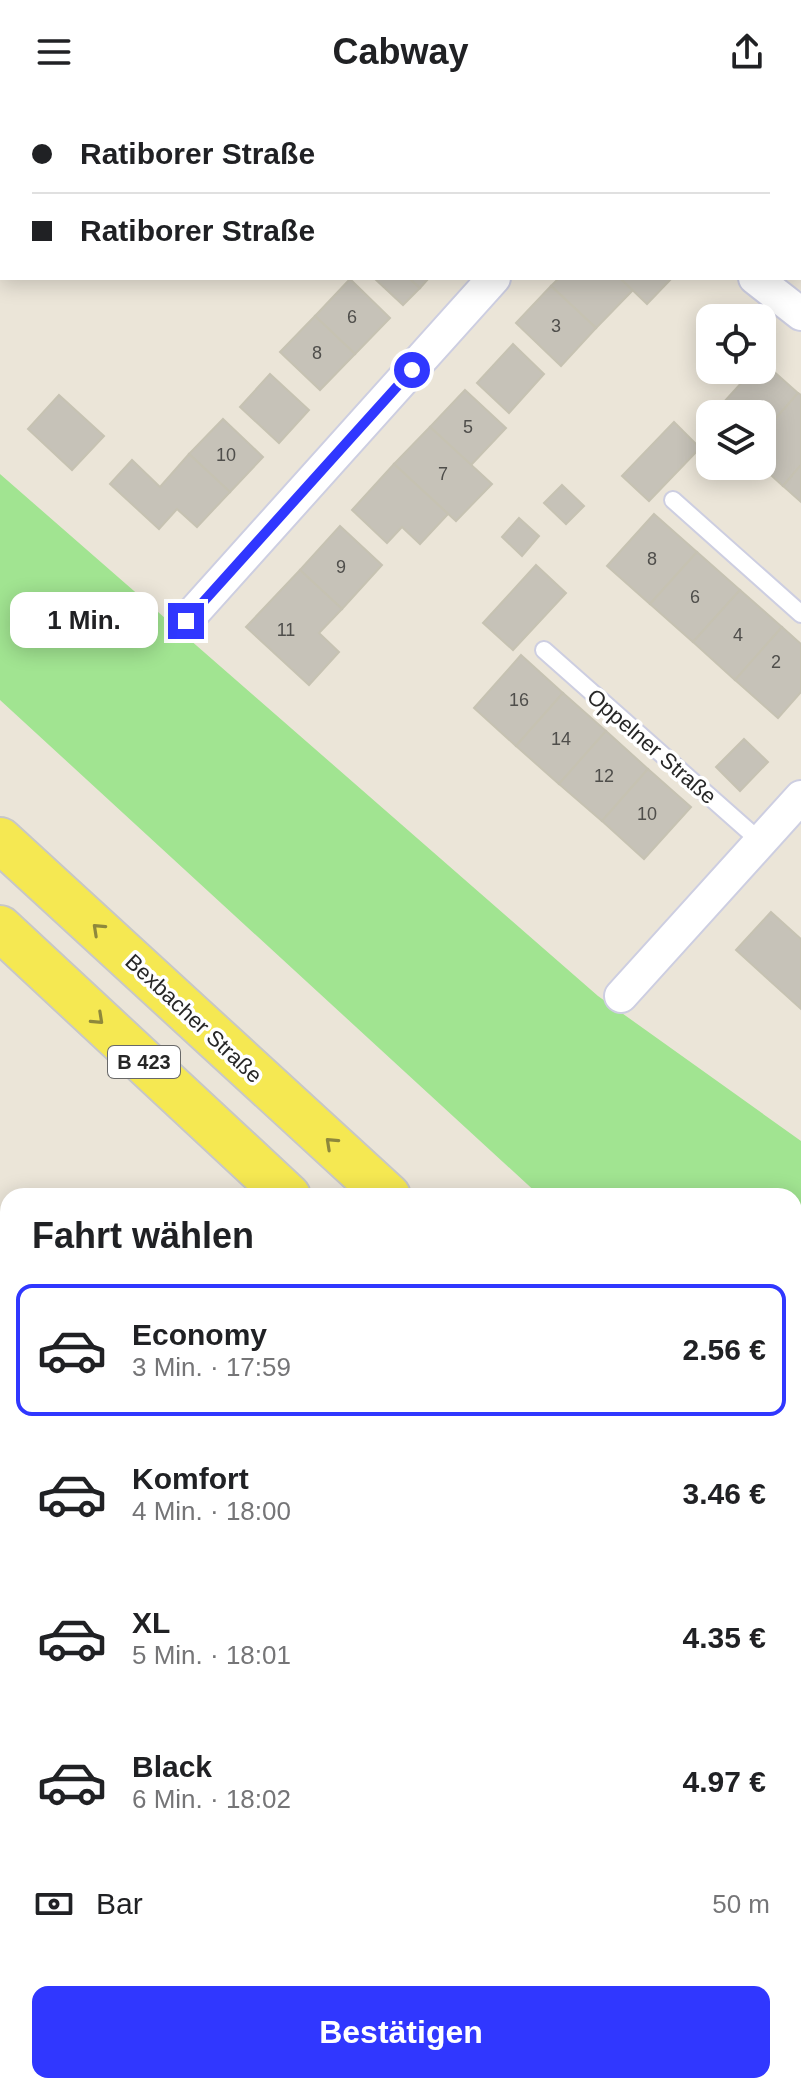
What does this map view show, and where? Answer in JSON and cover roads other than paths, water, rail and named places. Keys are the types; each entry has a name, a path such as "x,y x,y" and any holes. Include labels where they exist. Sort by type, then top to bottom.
{"main road":[{"name":"Bexbacher Straße","path":"0,840 379,1188"},
{"name":"B 423","path":"0,928 279,1188"}],"street":[{"path":"186,621 492,280"},
{"path":"758,280 801,314"},
{"path":"621,996 801,797"}],"lane":[{"path":"673,500 801,614"},
{"name":"Oppelner Straße","path":"544,650 761,842"}]}
